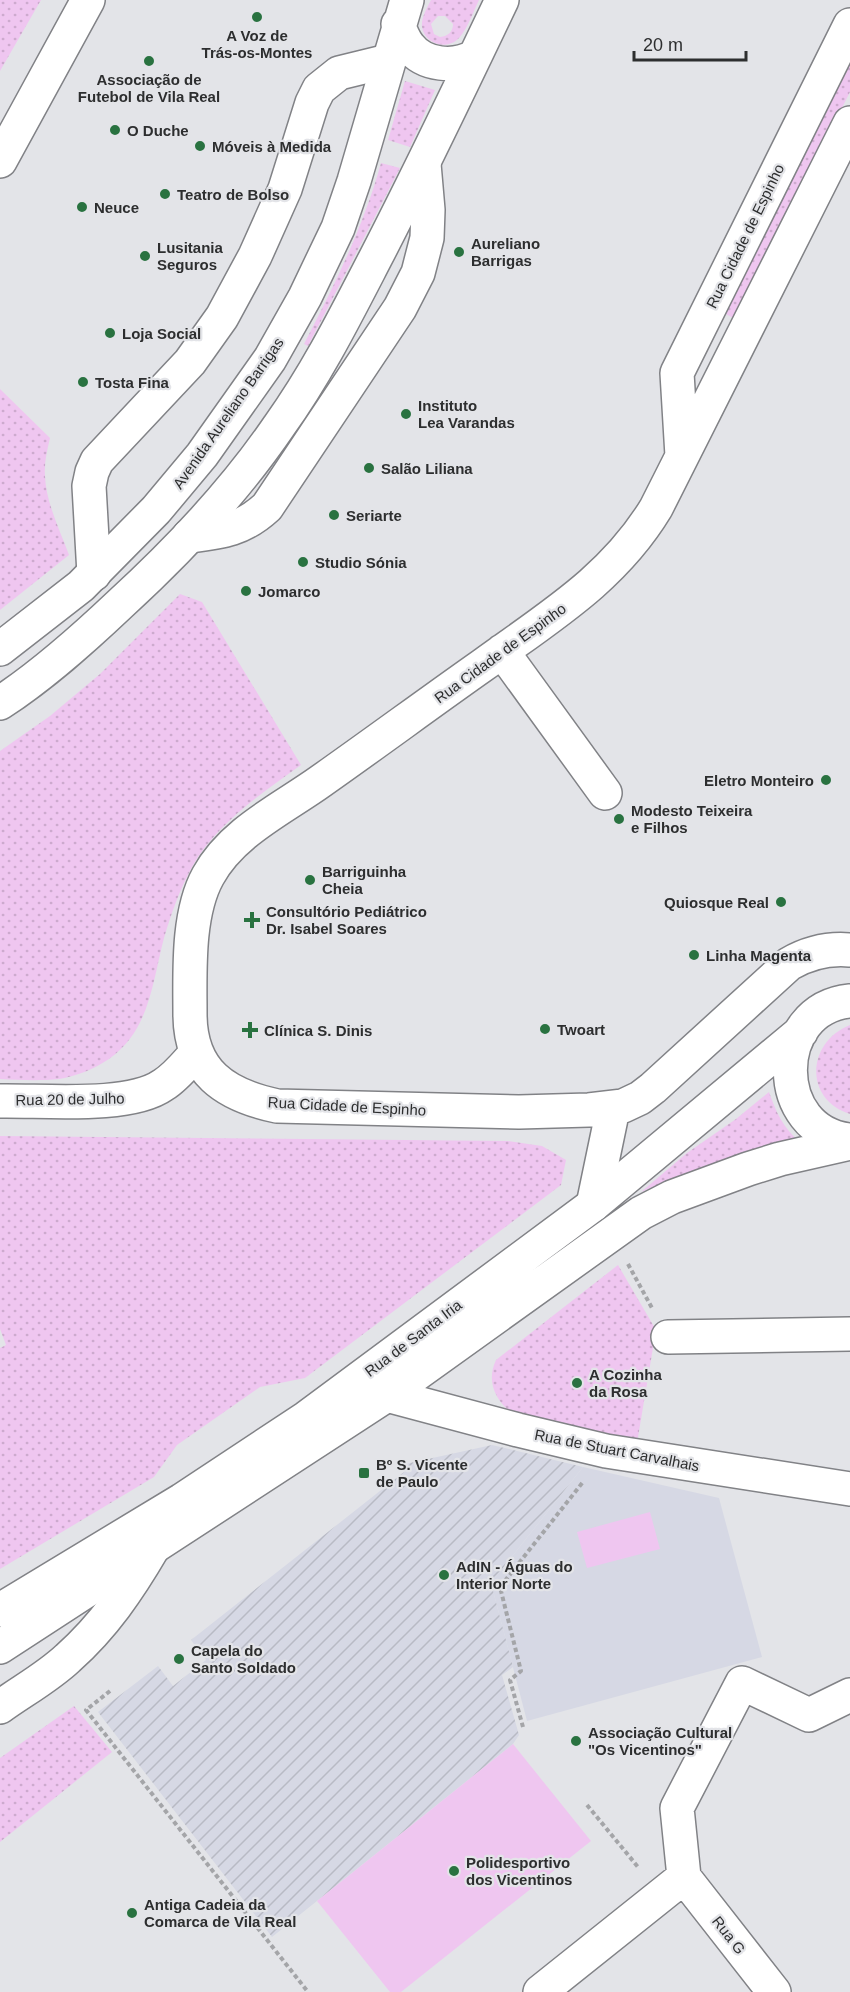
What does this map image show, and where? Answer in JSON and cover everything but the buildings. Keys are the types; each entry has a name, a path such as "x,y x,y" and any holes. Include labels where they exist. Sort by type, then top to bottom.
{"street":[{"path":"0,161 87,0"},
{"path":"0,703 79,642 143,583 189,536 241,477 294,404 342,323 423,164 502,0"},
{"path":"403,12 408,46 414,52 429,60 446,64 455,64 475,56"},
{"name":"Avenida Aureliano Barrigas","path":"0,649 66,599 94,574 156,510 191,469 279,343 338,228 403,12"},
{"name":"Rua Cidade de Espinho","path":"682,457 677,373 850,25"},
{"path":"94,574 88,486 98,461 190,362 222,317 255,256 285,189 312,103 319,89 339,74 388,61"},
{"name":"Rua Cidade de Espinho","path":"850,123 646,524 608,569 574,600 260,823 230,846 218,861 207,878 195,915 191,962 190,1027 196,1053 202,1064 219,1083 247,1098 277,1106 519,1112 613,1108 632,1102 647,1093 789,964 815,952 850,950"},
{"path":"189,536 227,531 255,518 267,507 400,308 418,273 428,238 429,210 423,164"},
{"path":"502,651 605,793"},
{"name":"Rua de Santa Iria","path":"0,1610 182,1500 306,1418 593,1205 806,1025 835,995 850,975"},
{"path":"850,1001 826,1008 806,1025 793,1047 790,1064 790,1080 795,1097 803,1111 814,1124 850,1142"},
{"name":"Rua 20 de Julho","path":"0,1101 109,1100 141,1095 162,1086 196,1053"},
{"path":"593,1205 613,1108"},
{"name":"Rua de Santa Iria","path":"0,1647 387,1395 538,1287 617,1244 661,1202 748,1168 850,1142"},
{"path":"668,1337 850,1334"},
{"name":"Rua de Stuart Carvalhais","path":"387,1395 606,1451 850,1489"},
{"path":"0,1707 67,1660 99,1628 127,1592 153,1548"},
{"path":"556,1987 673,1886 677,1808 742,1683 809,1715 850,1695"},
{"name":"Rua G","path":"673,1886 774,1992"}],"path":[{"path":"617,1244 668,1337"},
{"path":"523,1727 510,1680 521,1671 500,1587 585,1480"},
{"path":"110,1691 86,1710 308,1992"},
{"path":"587,1805 673,1886"}],"shaded area":[{"path":"0,0 41,0 0,71"},
{"path":"431,0 479,0 468,25 459,38 443,45 427,38 422,27 423,17","holes":["438,16 445,16 453,27 450,33 440,37 434,34 431,24"]},
{"path":"850,64 850,92 735,319 724,313"},
{"path":"405,81 435,90 410,147 388,140"},
{"path":"381,163 400,168 308,346 304,344 357,233"},
{"path":"0,389 50,438 45,466 46,486 54,516 69,555 0,610"},
{"path":"180,594 202,602 301,765 241,810 202,851 192,867 170,920 141,1020 123,1047 103,1063 72,1076 44,1080 0,1079 0,751 50,716 100,674"},
{"path":"850,1025 850,1114 835,1107 824,1096 818,1084 816,1070 825,1044 836,1033"},
{"path":"769,1092 781,1119 800,1142 719,1163 641,1192 687,1153 736,1119"},
{"path":"0,1136 508,1141 542,1146 566,1160 561,1185 305,1378 260,1387 177,1445 154,1477 0,1569 0,1348 6,1345 0,1329"},
{"path":"618,1265 656,1330 637,1443 512,1413 501,1402 494,1390 492,1375 496,1360"},
{"path":"492,1445 583,1467 491,1583 513,1667 502,1675 519,1735 513,1744 272,1937 98,1712 158,1666 173,1686 206,1660 191,1640 404,1472 405,1464"},
{"path":"583,1467 719,1498 762,1657 527,1721 491,1583"},
{"path":"650,1512 660,1549 587,1568 577,1532"},
{"path":"74,1706 112,1752 0,1842 0,1758"},
{"name":"Polidesportivo dos Vicentinos","path":"513,1744 591,1841 401,1992 390,1992 317,1901"}],"place":[{"name":"A Voz de Trás-os-Montes","path":"257,17"},
{"name":"Associação de Futebol de Vila Real","path":"149,61"},
{"name":"O Duche","path":"115,130"},
{"name":"Móveis à Medida","path":"200,146"},
{"name":"Teatro de Bolso","path":"165,194"},
{"name":"Neuce","path":"82,207"},
{"name":"Aureliano Barrigas","path":"459,252"},
{"name":"Lusitania Seguros","path":"145,256"},
{"name":"Loja Social","path":"110,333"},
{"name":"Tosta Fina","path":"83,382"},
{"name":"Instituto Lea Varandas","path":"406,414"},
{"name":"Salão Liliana","path":"369,468"},
{"name":"Seriarte","path":"334,515"},
{"name":"Studio Sónia","path":"303,562"},
{"name":"Jomarco","path":"246,591"},
{"name":"Eletro Monteiro","path":"826,780"},
{"name":"Modesto Teixeira e Filhos","path":"619,819"},
{"name":"Barriguinha Cheia","path":"310,880"},
{"name":"Quiosque Real","path":"781,902"},
{"name":"Consultório Pediátrico Dr. Isabel Soares","path":"252,920"},
{"name":"Linha Magenta","path":"694,955"},
{"name":"Twoart","path":"545,1029"},
{"name":"Clínica S. Dinis","path":"250,1030"},
{"name":"A Cozinha da Rosa","path":"577,1383"},
{"name":"Bº S. Vicente de Paulo","path":"364,1473"},
{"name":"AdIN - Águas do Interior Norte","path":"444,1575"},
{"name":"Capela do Santo Soldado","path":"179,1659"},
{"name":"Associação Cultural \"Os Vicentinos\"","path":"576,1741"},
{"name":"Polidesportivo dos Vicentinos","path":"454,1871"},
{"name":"Antiga Cadeia da Comarca de Vila Real","path":"132,1913"}]}
